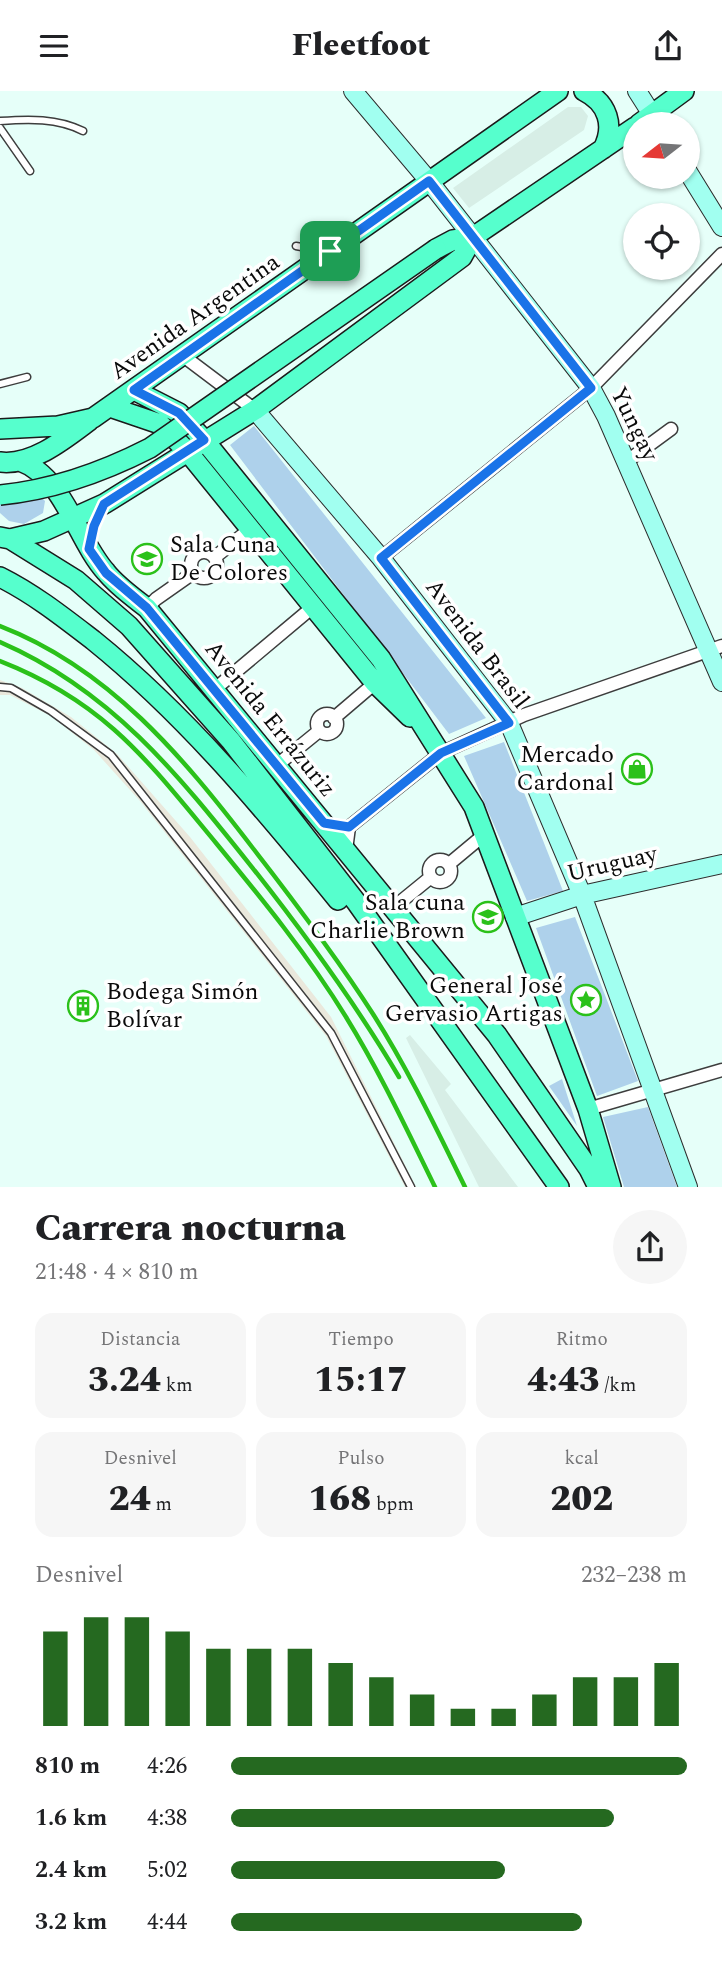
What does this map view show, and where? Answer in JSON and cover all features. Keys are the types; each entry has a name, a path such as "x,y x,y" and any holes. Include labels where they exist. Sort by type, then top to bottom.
{"main road":[{"name":"Avenida Argentina","path":"9,429 58,425 93,418 558,91"},
{"path":"584,91 600,102 608,117 609,134 603,149"},
{"path":"659,112 684,91"},
{"path":"0,495 46,489 71,482 150,448 436,249 453,240 473,237 623,137"},
{"path":"5,538 44,531 104,504 255,410 462,257 473,237"},
{"path":"134,390 179,413 204,440 381,659 460,781 485,834 588,1109 611,1187"},
{"path":"110,407 160,424 188,452 374,683 436,745"},
{"path":"8,463 66,439 93,418"},
{"name":"Avenida Errázuriz","path":"8,463 30,465 48,481 106,573 147,608 497,1035 589,1169 598,1187"},
{"path":"89,549 94,526 104,504"},
{"name":"Avenida Errázuriz","path":"5,538 76,580 129,626 231,741 357,903 559,1187"},
{"path":"0,577 47,605 113,657 156,696 260,804 469,1061"}],"street":[{"name":"Yungay","path":"353,91 429,181 591,388 716,648 722,683"},
{"path":"637,91 643,112"},
{"path":"699,189 722,227"},
{"path":"381,558 591,388 722,254"},
{"name":"Avenida Brasil","path":"183,355 255,410 381,558 509,723 582,895 688,1187"},
{"path":"626,462 671,429"},
{"path":"215,557 249,530"},
{"path":"203,552 215,557 217,565 212,576 200,578 193,573 191,564 194,556 203,552"},
{"path":"147,608 193,573"},
{"path":"215,689 314,606"},
{"path":"346,850 349,827 436,745 509,723 524,715 716,648"},
{"path":"276,766 320,731 328,734 333,732 336,727 334,718 374,683"},
{"path":"324,823 349,827"},
{"path":"393,908 431,877 440,882 447,880 451,874 449,864 485,834"},
{"name":"Uruguay","path":"515,917 582,895 722,864"},
{"path":"588,1109 722,1070"}],"lane":[{"path":"0,121 45,120 70,124 83,131"},
{"path":"0,128 30,171"},
{"path":"296,246 330,251"},
{"path":"0,384 27,377"},
{"path":"0,687 11,688 51,711 111,755 331,1033 411,1187"}],"shaded area":[{"path":"568,107 581,107 588,116 584,130 469,208 453,188"},
{"path":"254,426 486,718 449,734 230,445"},
{"path":"29,485 45,501 43,513 24,524 9,521 0,513 0,497"},
{"path":"0,680 22,688 71,717 117,754 190,837 331,1017 416,1187 405,1187 326,1036 140,801 94,750 51,716 10,695 0,695"},
{"path":"504,742 563,891 527,901 464,756"},
{"path":"575,917 638,1081 597,1096 536,928"},
{"path":"410,1035 451,1084 445,1090 518,1187 479,1187 406,1038"},
{"path":"562,1079 577,1126 549,1086"},
{"path":"648,1107 677,1187 624,1187 603,1117"}],"railway":[{"path":"0,626 39,644 76,666 109,691 141,719 199,780 299,908 359,992 410,1077 465,1187"},
{"path":"0,642 77,685 111,711 171,770 293,921 348,997 399,1077"},
{"path":"0,661 37,677 68,695 122,736 168,785 216,843 284,928 331,994 382,1080 435,1187"}],"place":[{"name":"Sala Cuna De Colores","path":"147,559"},
{"name":"Mercado Cardonal","path":"637,769"},
{"name":"Sala cuna Charlie Brown","path":"488,917"},
{"name":"General José Gervasio Artigas","path":"586,1000"},
{"name":"Bodega Simón Bolívar","path":"83,1006"}],"route":[{"path":"429,181 591,388 381,558 509,723 441,753 349,827 324,823 147,608 106,573 89,549 94,526 104,504 204,440 179,413 134,390 330,251 429,181"}]}
